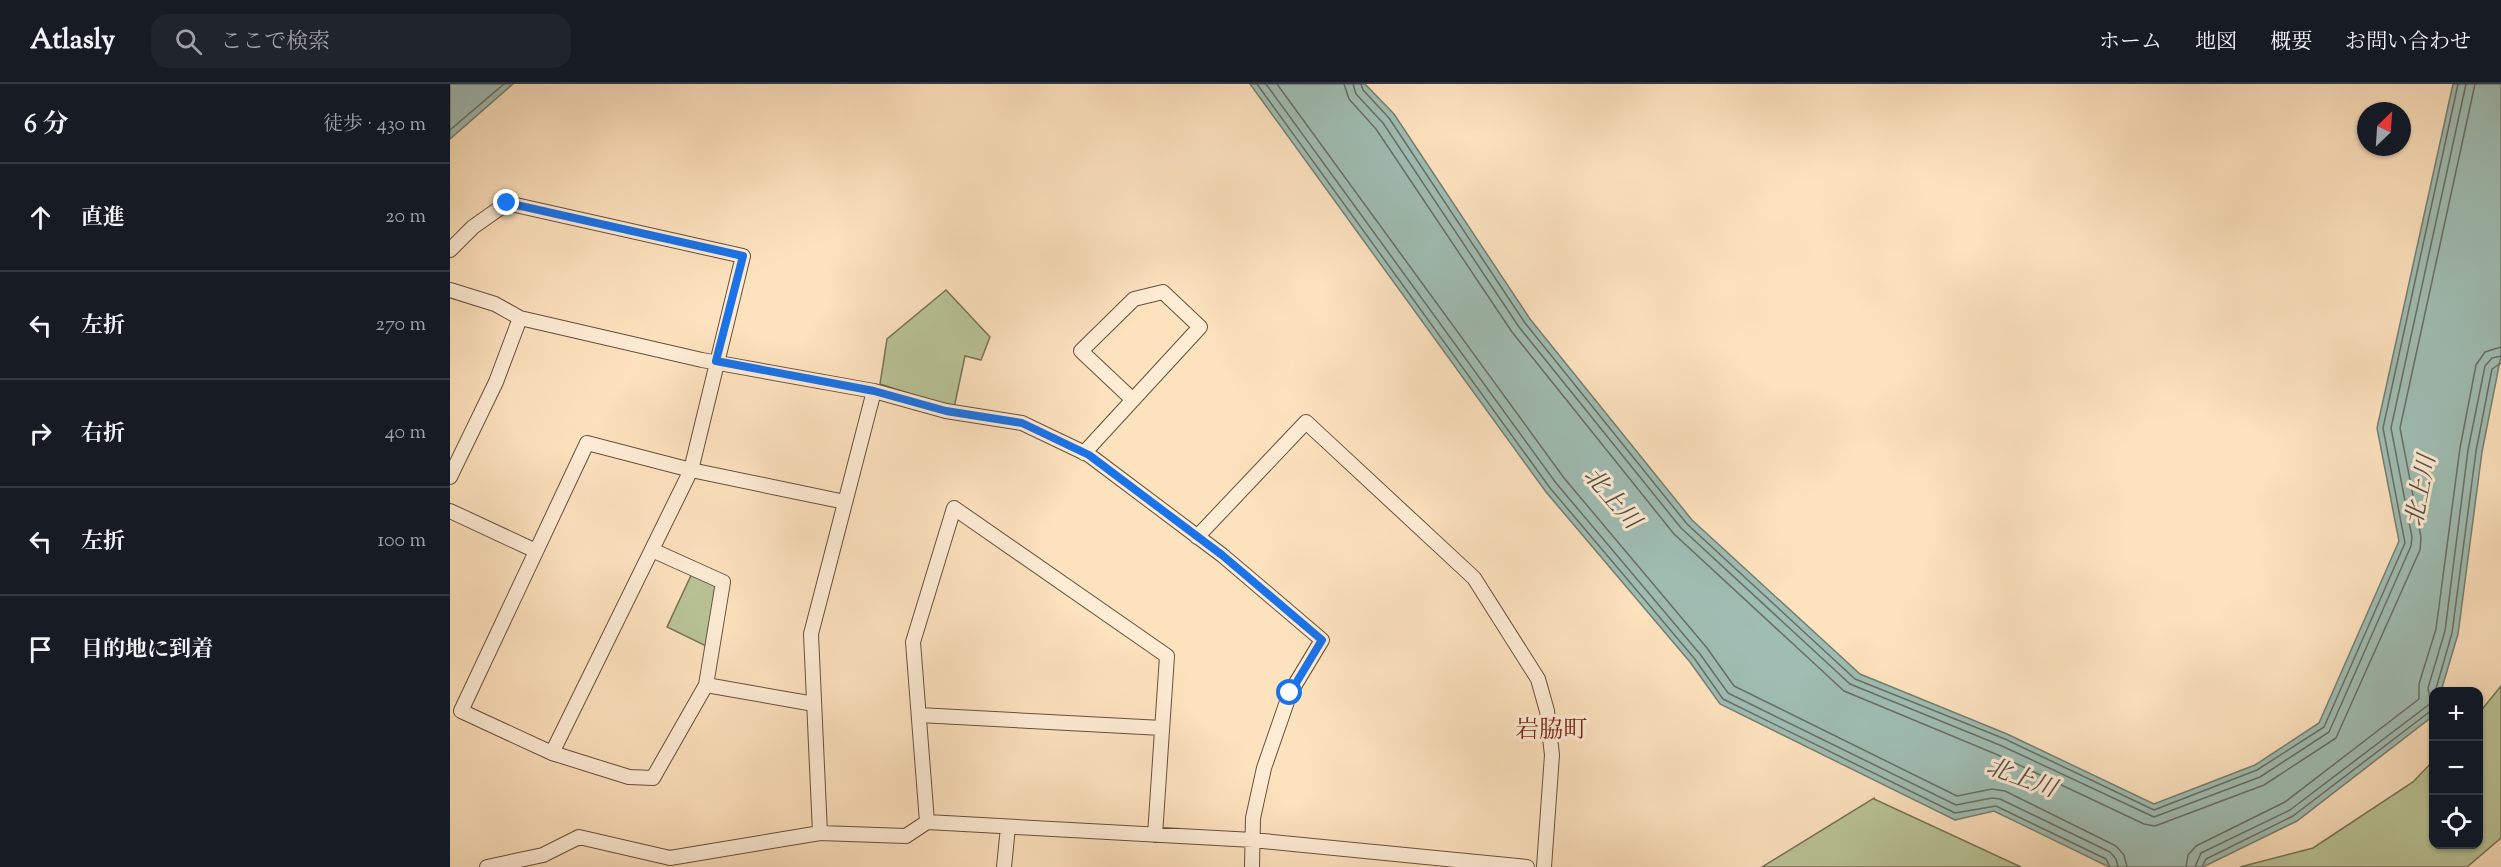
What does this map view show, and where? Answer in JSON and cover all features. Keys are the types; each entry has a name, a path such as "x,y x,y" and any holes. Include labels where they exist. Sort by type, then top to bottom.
{"street":[{"path":"450,250 473,227 507,203 743,256 691,470 552,753"},
{"path":"450,290 495,304 520,318 716,361 874,391 946,411 1022,423 1084,453 1197,537 1322,640 1286,704 1264,768 1253,818 1252,867"},
{"path":"1084,453 1200,327 1163,292 1134,299 1081,351 1132,400"},
{"path":"450,477 496,382 520,318"},
{"path":"820,833 811,634 874,391"},
{"path":"1197,537 1306,422 1474,578 1538,679 1547,711 1552,755 1544,867"},
{"path":"652,550 723,582 706,685 653,778 629,777 552,753 461,711 587,443 691,470 845,502"},
{"path":"927,822 913,642 954,508 1167,656 1155,835"},
{"path":"450,511 536,551"},
{"path":"706,685 814,704"},
{"path":"919,715 1162,728"},
{"path":"487,867 518,864 543,855 579,837 670,858 820,833 906,836 927,822 1253,840 1527,867"},
{"path":"1004,867 1008,827"}],"green space":[{"path":"946,290 990,337 981,360 965,356 954,408 880,384 887,339"},
{"path":"694,569 723,582 712,649 667,627"},
{"path":"2501,686 2501,838 2467,867 2240,867 2313,848 2413,782 2429,765 2429,849 2483,849 2483,708"},
{"path":"1874,799 2021,867 1762,867"}],"water":[{"path":"450,84 513,84 450,139"},
{"name":"北上川","path":"1250,84 1365,84 1394,114 1530,319 1692,520 1860,674 2007,734 2154,804 2255,765 2319,723 2399,541 2377,428 2453,84 2501,84 2501,356 2482,452 2458,634 2442,687 2429,687 2429,719 2297,821 2203,867 2109,867 1994,811 1955,820 1720,704 1690,662 1546,492"}],"district":[{"name":"岩脇町","path":"1551,731"}],"route":[{"path":"507,203 743,256 716,361 874,391 946,411 1022,423 1089,455 1155,507 1222,555 1322,640 1290,693"}]}
